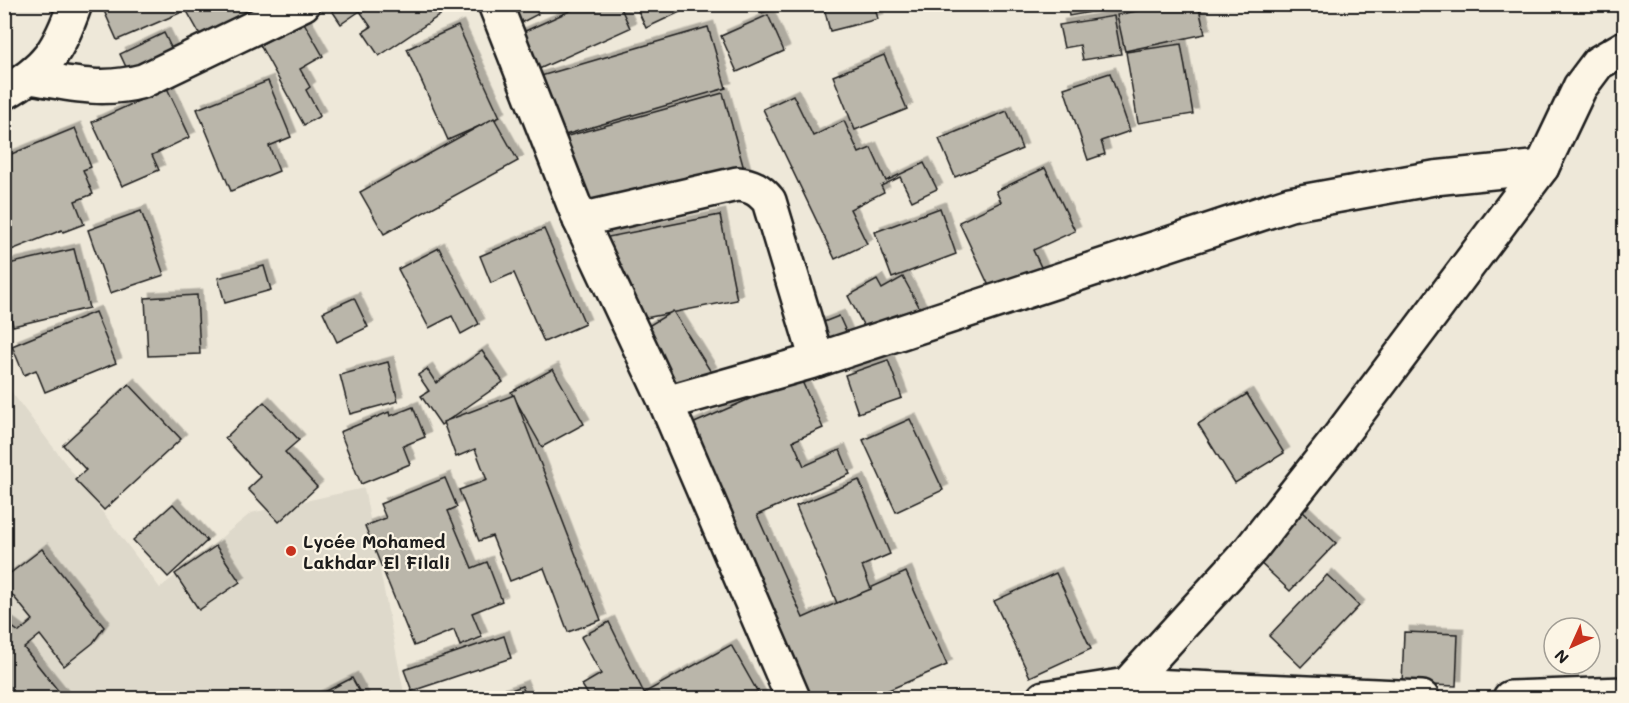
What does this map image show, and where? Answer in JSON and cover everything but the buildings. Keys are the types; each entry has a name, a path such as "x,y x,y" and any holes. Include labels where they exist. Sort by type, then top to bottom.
{"street":[{"path":"18,85 54,55 75,4"},
{"path":"18,85 103,88 133,84 303,4"},
{"path":"495,4 580,220 666,403 793,699"},
{"path":"1127,685 1251,549 1337,440 1542,167 1580,87 1598,63 1624,48"},
{"path":"666,403 818,360 1290,204 1434,178 1542,167"},
{"path":"580,220 737,184 746,184 761,191 769,201 818,360"},
{"path":"1044,699 1127,685 1422,699"},
{"path":"1510,699 1624,694"}],"shaded area":[{"name":"Lycée Mohamed Lakhdar El Filali","path":"6,385 160,588 251,513 364,488 405,698 5,698"}],"place":[{"name":"Lycée Mohamed Lakhdar El Filali","path":"291,551"}]}
